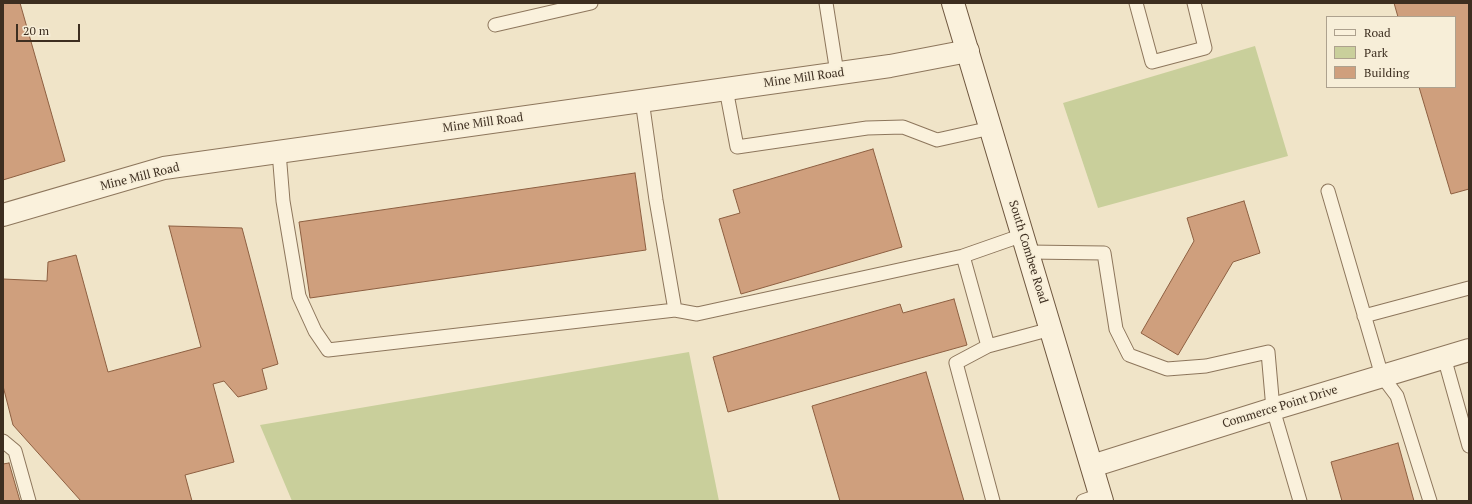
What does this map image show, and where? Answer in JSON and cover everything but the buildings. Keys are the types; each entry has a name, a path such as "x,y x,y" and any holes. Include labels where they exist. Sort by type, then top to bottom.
{"street":[{"name":"South Combee Road","path":"953,3 1092,466 1095,499"},
{"name":"Mine Mill Road","path":"3,215 164,168 890,66 968,51"},
{"name":"Commerce Point Drive","path":"1092,466 1273,409 1469,350"}],"lane":[{"path":"495,25 591,3"},
{"path":"826,3 837,73"},
{"path":"1136,3 1152,62 1205,48 1194,3"},
{"path":"726,89 737,147 867,128 903,127 937,140 991,128"},
{"path":"642,100 656,200 675,310"},
{"path":"279,152 283,201 299,296 314,331 328,350 675,310 697,314 1025,243 1104,253 1116,329 1129,355 1167,369 1206,366 1268,352 1273,409 1300,501"},
{"path":"1328,191 1382,376 1397,396 1430,501"},
{"path":"964,256 988,346"},
{"path":"1364,316 1469,288"},
{"path":"993,501 956,363 988,346 1051,330"},
{"path":"1444,357 1469,446"},
{"path":"3,441 15,451 29,501"}],"green space":[{"path":"1255,46 1288,156 1098,208 1063,103"},
{"path":"689,352 719,501 292,501 260,425"}]}
